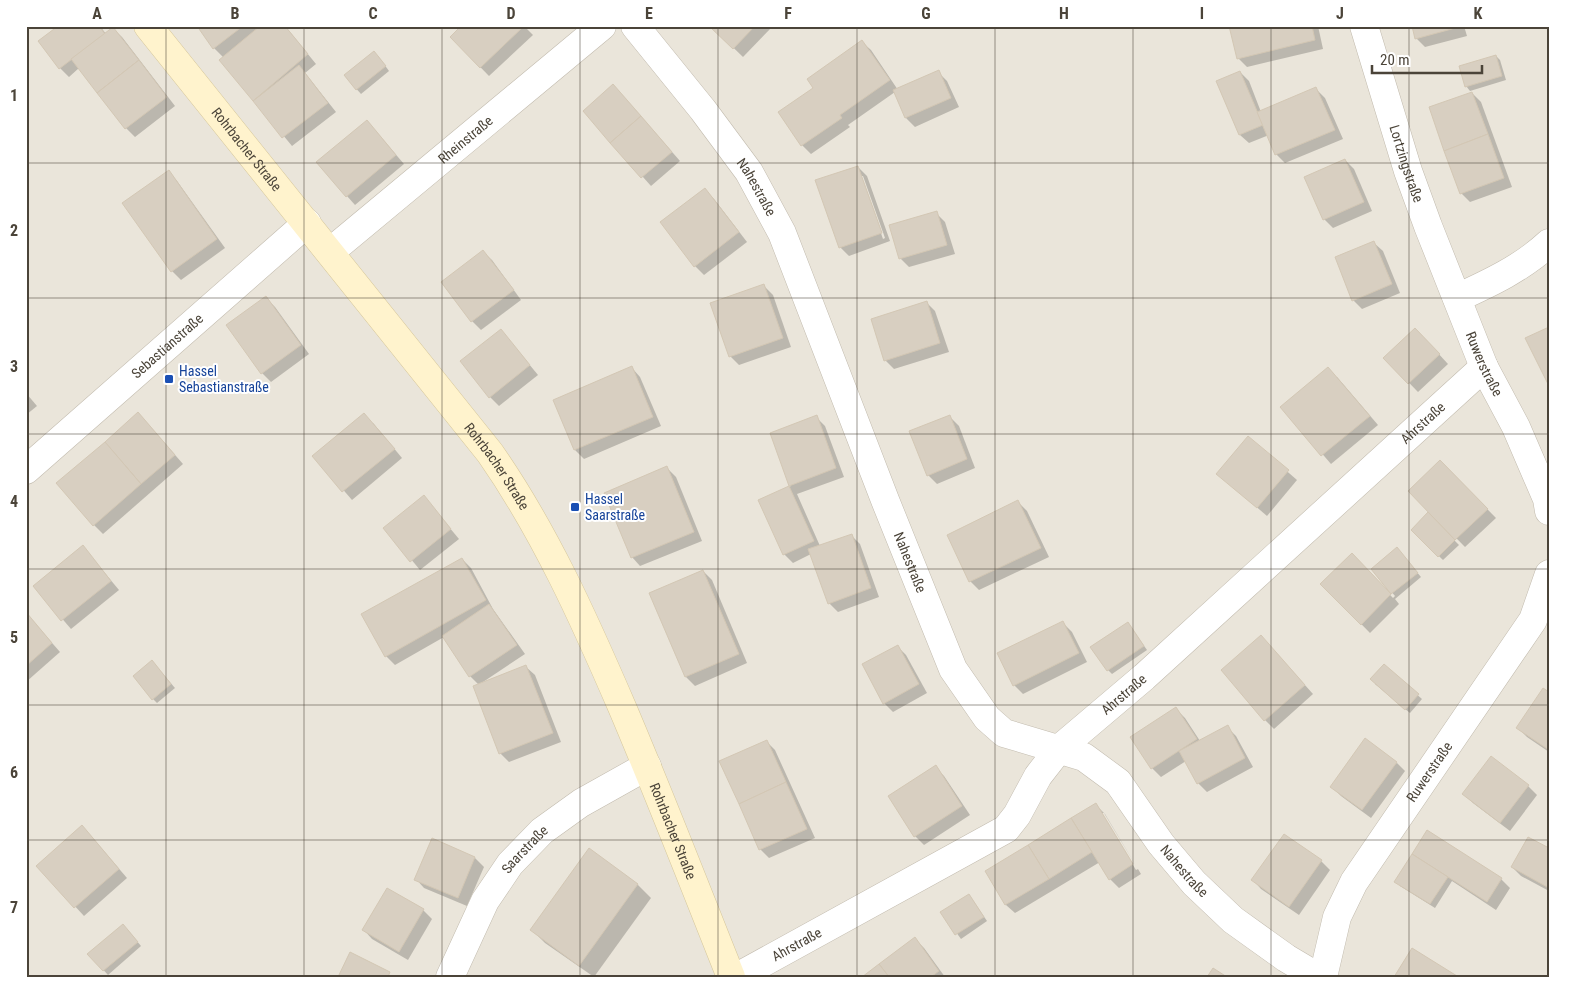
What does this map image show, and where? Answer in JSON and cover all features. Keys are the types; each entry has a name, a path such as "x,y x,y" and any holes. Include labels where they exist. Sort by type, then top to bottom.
{"street":[{"name":"Rohrbacher Straße","path":"148,26 490,453 514,487 541,533 586,624 647,766 731,977"},
{"name":"Rheinstraße","path":"330,252 602,26"},
{"name":"Nahestraße","path":"635,26 703,110 749,172 782,234 953,669 987,718 1004,733 1084,757 1118,782 1161,844 1194,883 1233,920 1286,958 1318,977"},
{"name":"Lortzingstraße","path":"1364,26 1408,171 1457,298"},
{"name":"Sebastianstraße","path":"26,470 307,223"},
{"path":"1457,298 1502,278 1536,255 1549,243"},
{"name":"Ruwerstraße","path":"1457,298 1484,367 1516,427 1547,499 1549,511"},
{"name":"Ahrstraße","path":"737,977 1006,829 1017,815 1038,776 1059,749 1144,677 1484,367"},
{"name":"Ruwerstraße","path":"1323,977 1337,918 1354,882 1533,620 1549,574"},
{"name":"Saarstraße","path":"450,977 486,901 510,864 542,831 581,803 647,766"}],"shaded area":[{"path":"26,26 1549,26 1549,977 26,977"}],"building":[{"path":"58,26 99,26 105,34 59,69 38,41"},
{"path":"197,26 243,26 213,49"},
{"path":"260,26 285,26 308,54 253,101 219,60"},
{"path":"461,26 524,26 480,68 450,37"},
{"path":"709,26 755,26 733,49"},
{"path":"1229,26 1312,26 1315,40 1237,59"},
{"path":"1412,26 1458,26 1459,27 1415,39"},
{"path":"113,27 139,60 97,93 71,59"},
{"path":"862,40 890,80 840,115 842,118 801,146 778,112 813,88 807,79"},
{"path":"374,51 386,66 356,90 344,75"},
{"path":"1496,55 1502,76 1465,87 1459,66"},
{"path":"139,60 167,97 125,129 97,93"},
{"path":"299,65 328,103 282,138 253,101"},
{"path":"939,70 951,98 905,118 893,90"},
{"path":"1240,71 1263,125 1239,135 1216,81"},
{"path":"613,84 641,116 610,143 583,111"},
{"path":"1316,87 1335,130 1275,155 1257,112"},
{"path":"1472,92 1488,134 1444,151 1429,107"},
{"path":"641,116 672,152 641,178 610,143"},
{"path":"367,120 396,155 346,197 316,162"},
{"path":"1488,134 1504,178 1460,194 1444,151"},
{"path":"1345,159 1364,202 1323,220 1304,177"},
{"path":"858,166 882,233 839,248 815,180"},
{"path":"169,170 217,239 171,272 122,203"},
{"path":"705,188 739,232 694,267 660,222"},
{"path":"937,211 947,245 899,259 889,225"},
{"path":"1374,241 1392,284 1352,301 1335,257"},
{"path":"483,250 514,290 471,322 441,282"},
{"path":"764,284 783,338 729,357 710,303"},
{"path":"266,296 301,345 261,374 226,325"},
{"path":"927,301 940,343 884,361 871,319"},
{"path":"1549,327 1549,386 1525,338"},
{"path":"1415,328 1440,354 1408,384 1383,358"},
{"path":"501,329 530,365 489,398 460,361"},
{"path":"632,366 653,417 574,450 553,400"},
{"path":"1328,367 1370,416 1321,456 1280,407"},
{"path":"138,412 175,455 141,484 105,442"},
{"path":"364,413 395,449 342,492 312,456"},
{"path":"817,415 836,468 789,486 770,433"},
{"path":"950,415 967,459 927,476 909,431"},
{"path":"1248,436 1289,470 1257,508 1216,474"},
{"path":"105,442 141,484 93,526 56,483"},
{"path":"1440,460 1488,509 1455,540 1408,491"},
{"path":"667,466 694,532 631,558 604,493"},
{"path":"789,486 814,541 783,555 758,500"},
{"path":"424,495 451,529 410,562 383,528"},
{"path":"1018,500 1041,548 969,582 947,535"},
{"path":"1428,512 1455,540 1438,557 1411,530"},
{"path":"852,534 871,588 828,604 808,549"},
{"path":"83,545 111,581 61,621 33,586"},
{"path":"1397,547 1418,573 1391,594 1371,569"},
{"path":"1352,553 1391,594 1361,625 1320,584"},
{"path":"462,558 486,600 385,657 361,614"},
{"path":"703,570 739,654 685,677 649,593"},
{"path":"489,604 517,645 469,677 442,636"},
{"path":"26,612 52,643 26,666"},
{"path":"1063,621 1079,653 1013,686 997,653"},
{"path":"1128,622 1144,646 1107,671 1090,647"},
{"path":"1261,635 1305,685 1264,721 1221,670"},
{"path":"898,645 919,684 883,704 862,664"},
{"path":"152,660 171,684 152,700 133,676"},
{"path":"1384,664 1419,694 1405,710 1370,679"},
{"path":"526,665 553,733 499,754 473,686"},
{"path":"1543,688 1549,692 1549,750 1516,728"},
{"path":"1176,707 1197,739 1151,769 1130,737"},
{"path":"1228,725 1245,758 1197,784 1179,751"},
{"path":"1365,738 1397,762 1362,810 1330,787"},
{"path":"767,740 786,782 739,804 719,761"},
{"path":"1491,756 1529,785 1500,823 1462,794"},
{"path":"936,765 962,806 914,837 888,796"},
{"path":"786,782 807,829 759,850 739,804"},
{"path":"1096,803 1133,864 1109,880 1071,818"},
{"path":"1071,818 1092,852 1049,879 1028,845"},
{"path":"82,825 119,869 74,908 36,866"},
{"path":"1427,830 1502,878 1487,902 1412,854"},
{"path":"1284,834 1322,860 1289,907 1251,880"},
{"path":"1528,837 1549,848 1549,888 1511,867"},
{"path":"432,838 475,857 458,898 414,880"},
{"path":"1028,845 1049,879 1005,905 985,871"},
{"path":"589,848 638,884 579,966 530,930"},
{"path":"1412,854 1448,877 1430,904 1394,882"},
{"path":"387,888 424,909 399,952 362,930"},
{"path":"969,894 984,917 955,935 940,912"},
{"path":"123,924 138,942 103,971 87,954"},
{"path":"915,937 939,971 931,977 889,977 879,964"},
{"path":"1412,948 1457,976 1457,977 1394,977"},
{"path":"350,952 390,972 388,977 338,977"},
{"path":"879,964 889,977 862,977"},
{"path":"1213,968 1227,977 1207,977"}],"place":[{"name":"Hassel Sebastianstraße","path":"169,379"},
{"name":"Hassel Saarstraße","path":"575,507"}]}
